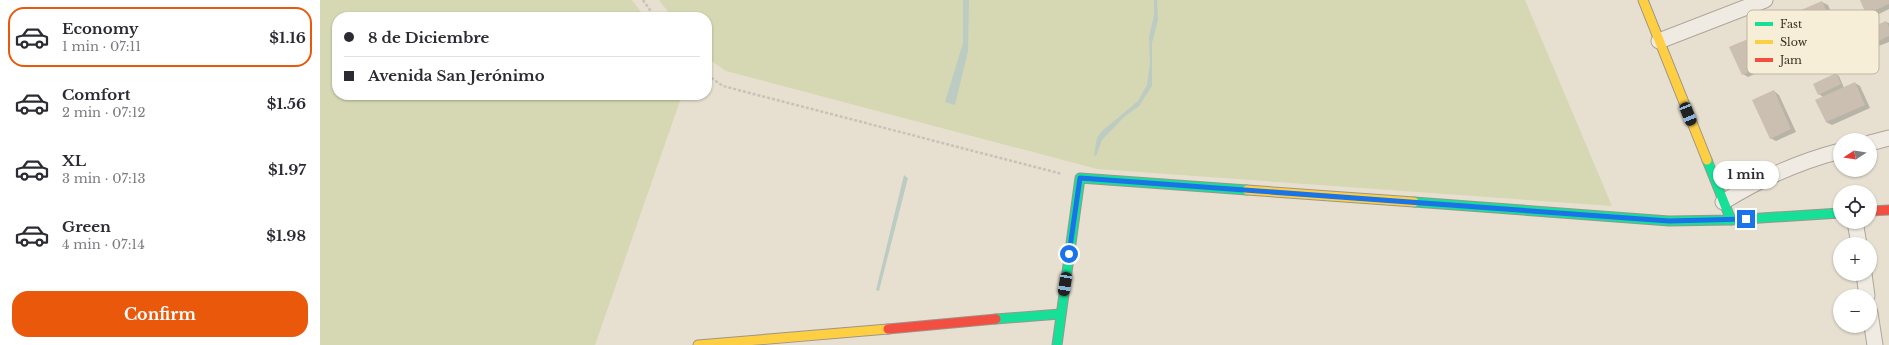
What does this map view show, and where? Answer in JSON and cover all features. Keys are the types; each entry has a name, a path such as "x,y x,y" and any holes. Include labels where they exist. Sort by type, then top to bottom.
{"street":[{"path":"1643,0 1731,220"},
{"path":"1659,41 1765,0"},
{"path":"1877,141 1889,138"},
{"path":"1723,202 1749,186 1776,173 1833,153"},
{"path":"1057,345 1060,314 1080,178 1669,221 1731,220 1833,213"},
{"path":"1877,211 1889,210"},
{"path":"698,345 1060,314"},
{"path":"1873,333 1875,345"}],"path":[{"path":"643,0 651,12"},
{"path":"712,78 724,86 1080,178"}],"green space":[{"path":"320,0 632,0 641,12 332,12 332,100 680,100 595,345 320,345"},
{"path":"659,0 1525,0 1612,206 1097,169 726,71 712,61 712,12 668,12"}],"shaded area":[{"path":"963,0 969,0 968,51 955,105 945,102 963,43"},
{"path":"1154,0 1157,0 1158,20 1152,43 1152,86 1139,106 1124,117 1102,140 1096,156 1094,155 1097,138 1101,132 1138,101 1147,85 1150,63 1149,37 1154,15"},
{"path":"904,175 908,178 879,291 876,290"}],"building":[{"path":"1860,0 1889,0 1889,4 1875,10 1864,10"},
{"path":"1822,1 1826,10 1801,10"},
{"path":"1886,21 1889,27 1889,36 1879,41 1879,24"},
{"path":"1747,39 1747,73 1742,75 1729,47"},
{"path":"1836,74 1841,84 1818,95 1813,84"},
{"path":"1855,82 1865,105 1826,122 1815,100"},
{"path":"1774,90 1791,129 1770,139 1752,100"}],"traffic: fast":[{"path":"1707,160 1731,220"},
{"path":"1057,345 1080,178 1247,190"},
{"path":"1414,202 1669,221 1731,220 1833,213"},
{"path":"996,319 1060,314"}],"traffic: slow":[{"path":"1643,0 1707,160"},
{"path":"1247,190 1414,202"},
{"path":"698,345 888,329"}],"traffic: jam":[{"path":"1877,211 1889,210"},
{"path":"888,329 996,319"}],"route":[{"path":"1069,254 1080,178 1669,221 1746,219"}]}
